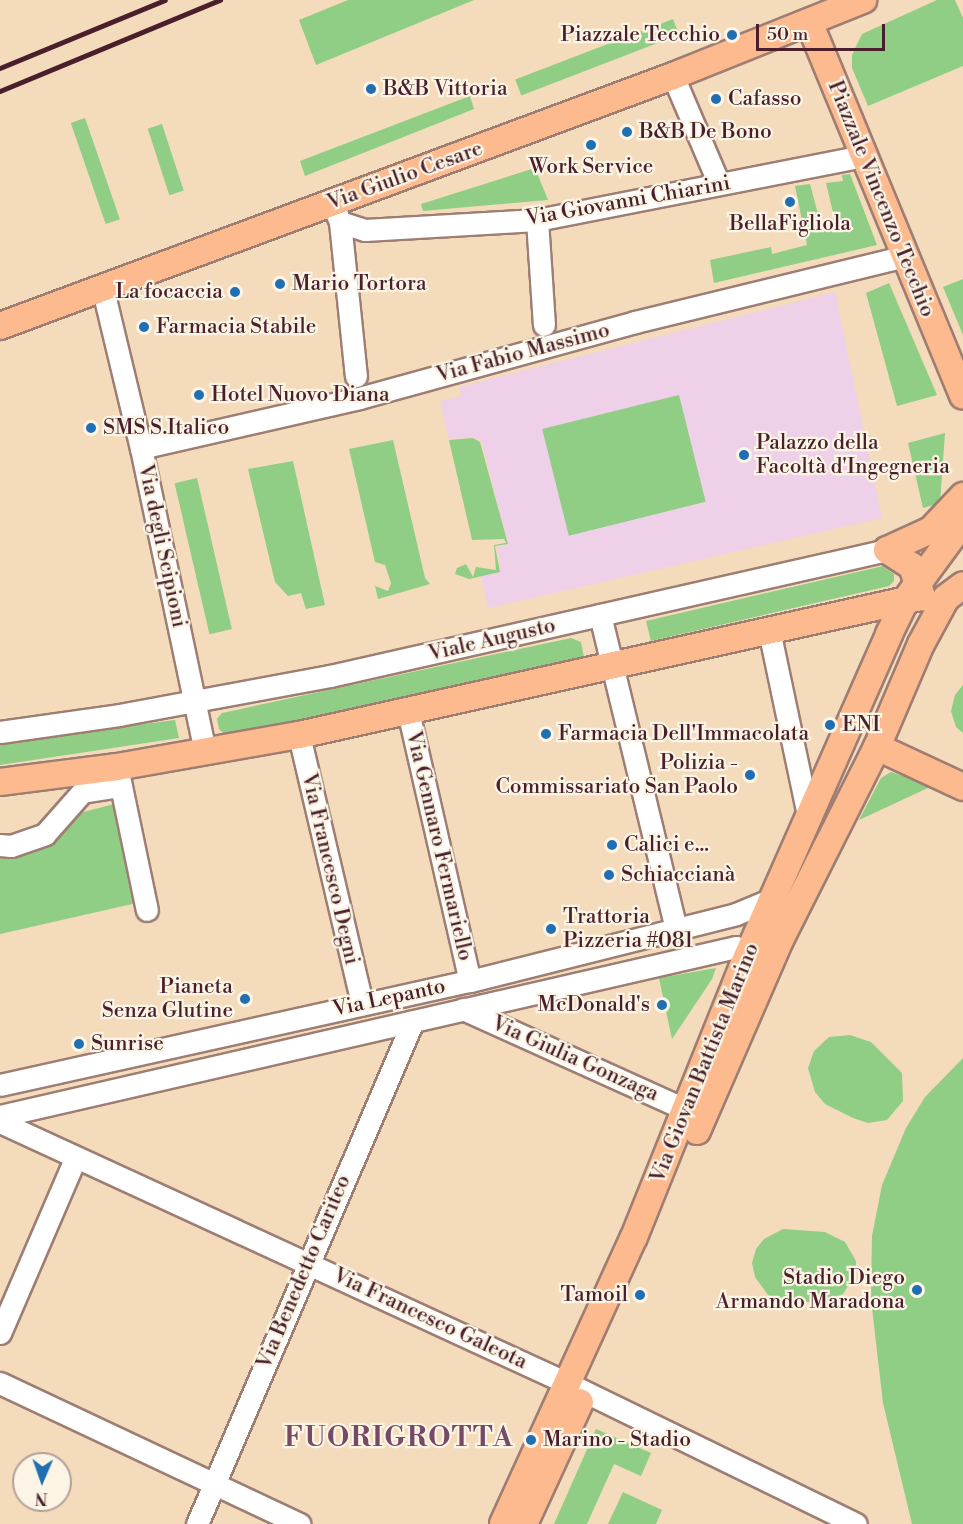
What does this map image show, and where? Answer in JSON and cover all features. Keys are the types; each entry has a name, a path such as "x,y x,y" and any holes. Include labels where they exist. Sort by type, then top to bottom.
{"main road":[{"path":"809,22 863,0"},
{"name":"Via Giulio Cesare","path":"0,326 102,286 336,212 809,22"},
{"name":"Piazzale Vincenzo Tecchio","path":"809,22 963,396"},
{"name":"Viale Augusto","path":"887,550 931,530 963,496"},
{"path":"915,593 963,522"},
{"path":"947,546 948,572 963,585"},
{"path":"887,550 912,566 915,593"},
{"path":"0,782 119,776 206,751 299,735 859,610 915,593 963,585"},
{"name":"Via Giovan Battista Marino","path":"503,1524 577,1388 781,938 877,747 921,644 946,598 963,585"},
{"name":"Via Giovan Battista Marino","path":"915,593 921,644"},
{"name":"Via Giovan Battista Marino","path":"524,1524 687,1110 739,957 774,898 808,815 890,634 915,593"},
{"path":"859,610 884,619 890,634"},
{"path":"877,747 963,787"}],"street":[{"path":"673,76 719,184"},
{"name":"Via Giovanni Chiarini","path":"336,212 365,230 537,220 864,156"},
{"path":"336,212 356,376"},
{"path":"537,220 544,325"},
{"name":"Via Fabio Massimo","path":"141,448 359,398 635,322 905,256"},
{"name":"Via degli Scipioni","path":"102,286 141,448 206,751"},
{"name":"Viale Augusto","path":"0,732 195,701 377,666 887,550"},
{"path":"600,615 676,929"},
{"path":"770,630 808,815"},
{"name":"Via Gennaro Fermariello","path":"408,711 470,981"},
{"name":"Via Francesco Degni","path":"299,735 362,1003"},
{"path":"0,845 11,846 45,834 82,792 119,776 147,910"},
{"name":"Via Lepanto","path":"0,1085 362,1003 470,981 736,914 774,898"},
{"name":"Via Lepanto","path":"0,1116 464,1009 739,957"},
{"path":"434,989 441,1015"},
{"name":"Via Giulia Gonzaga","path":"464,1009 687,1110"},
{"name":"Via Benedetto Cariteo","path":"197,1524 412,1021"},
{"name":"Via Francesco Galeota","path":"0,1122 75,1160 309,1262 577,1388 856,1524"},
{"path":"0,1333 75,1160"},
{"path":"0,1383 300,1524"}],"shaded area":[{"name":"Palazzo della Facoltà d'Ingegneria","path":"835,292 882,518 488,608 481,575 500,567 497,547 508,545 482,443 475,437 449,439 440,401 461,396 459,387"}],"green space":[{"path":"348,0 474,0 316,65 299,20"},
{"path":"937,0 955,0 963,18 963,66 868,106 852,68 852,55 862,34"},
{"path":"673,19 679,35 521,95 515,80"},
{"path":"470,96 474,109 305,176 300,161"},
{"path":"85,118 120,219 106,224 71,123"},
{"path":"162,124 184,191 169,195 148,129"},
{"path":"535,168 548,200 423,211 421,204"},
{"path":"850,174 877,245 714,283 710,260 771,247 772,254 807,245 795,186 810,184 822,229 836,225 826,183 843,181 842,175"},
{"path":"963,279 963,335 943,287"},
{"path":"889,283 937,395 897,406 866,293"},
{"path":"679,395 706,502 569,536 542,429"},
{"path":"945,433 940,503 923,508 908,443"},
{"path":"473,438 480,442 508,544 495,546 500,572 469,579 455,574 457,568 466,564 473,577 476,567 496,570 494,545 506,543 504,539 472,540 449,440"},
{"path":"393,440 425,578 430,584 378,599 375,586 388,591 391,583 385,565 375,562 349,449"},
{"path":"293,461 325,605 306,609 301,593 288,596 275,582 248,469"},
{"path":"197,478 232,629 209,634 175,483"},
{"path":"883,566 894,574 894,581 889,586 651,641 646,621"},
{"path":"571,638 581,642 584,657 257,729 223,733 219,729 217,719 222,713"},
{"path":"963,685 963,733 956,727 951,711 955,695"},
{"path":"175,720 179,738 0,765 0,743"},
{"path":"891,772 932,786 859,820 881,778"},
{"path":"118,803 141,902 0,934 0,851 72,815"},
{"path":"716,968 712,979 672,1039 659,978"},
{"path":"850,1035 871,1042 902,1073 903,1101 887,1120 868,1123 853,1118 825,1104 815,1092 808,1068 814,1051 829,1037"},
{"name":"Stadio Diego Armando Maradona","path":"963,1058 963,1524 912,1524 883,1403 871,1299 872,1236 882,1185 906,1128 925,1097"},
{"path":"783,1229 825,1232 845,1242 856,1261 856,1273 843,1294 831,1300 808,1302 779,1301 768,1295 755,1277 752,1263 756,1249 764,1239"},
{"path":"596,1429 651,1453 641,1476 614,1464 587,1524 554,1524"},
{"path":"623,1492 662,1510 656,1524 608,1524"}],"railway":[{"path":"0,68 165,0"},
{"path":"0,91 220,0"}],"place":[{"name":"Piazzale Tecchio","path":"732,35"},
{"name":"B&B Vittoria","path":"371,89"},
{"name":"Cafasso","path":"716,99"},
{"name":"B&B De Bono","path":"627,132"},
{"name":"Work Service","path":"591,145"},
{"name":"BellaFigliola","path":"790,202"},
{"name":"Mario Tortora","path":"280,284"},
{"name":"La focaccia","path":"235,292"},
{"name":"Farmacia Stabile","path":"144,327"},
{"name":"Hotel Nuovo Diana","path":"199,395"},
{"name":"SMS S.Italico","path":"91,428"},
{"name":"Palazzo della Facoltà d'Ingegneria","path":"744,455"},
{"name":"ENI","path":"830,725"},
{"name":"Farmacia Dell'Immacolata","path":"546,734"},
{"name":"Polizia - Commissariato San Paolo","path":"750,775"},
{"name":"Calici e...","path":"612,845"},
{"name":"Schiaccianà","path":"609,875"},
{"name":"Trattoria Pizzeria #081","path":"551,929"},
{"name":"Pianeta Senza Glutine","path":"245,999"},
{"name":"McDonald's","path":"662,1005"},
{"name":"Sunrise","path":"79,1044"},
{"name":"Stadio Diego Armando Maradona","path":"917,1290"},
{"name":"Tamoil","path":"640,1295"},
{"name":"Marino - Stadio","path":"531,1440"}],"district":[{"name":"FUORIGROTTA","path":"399,1439"}]}
